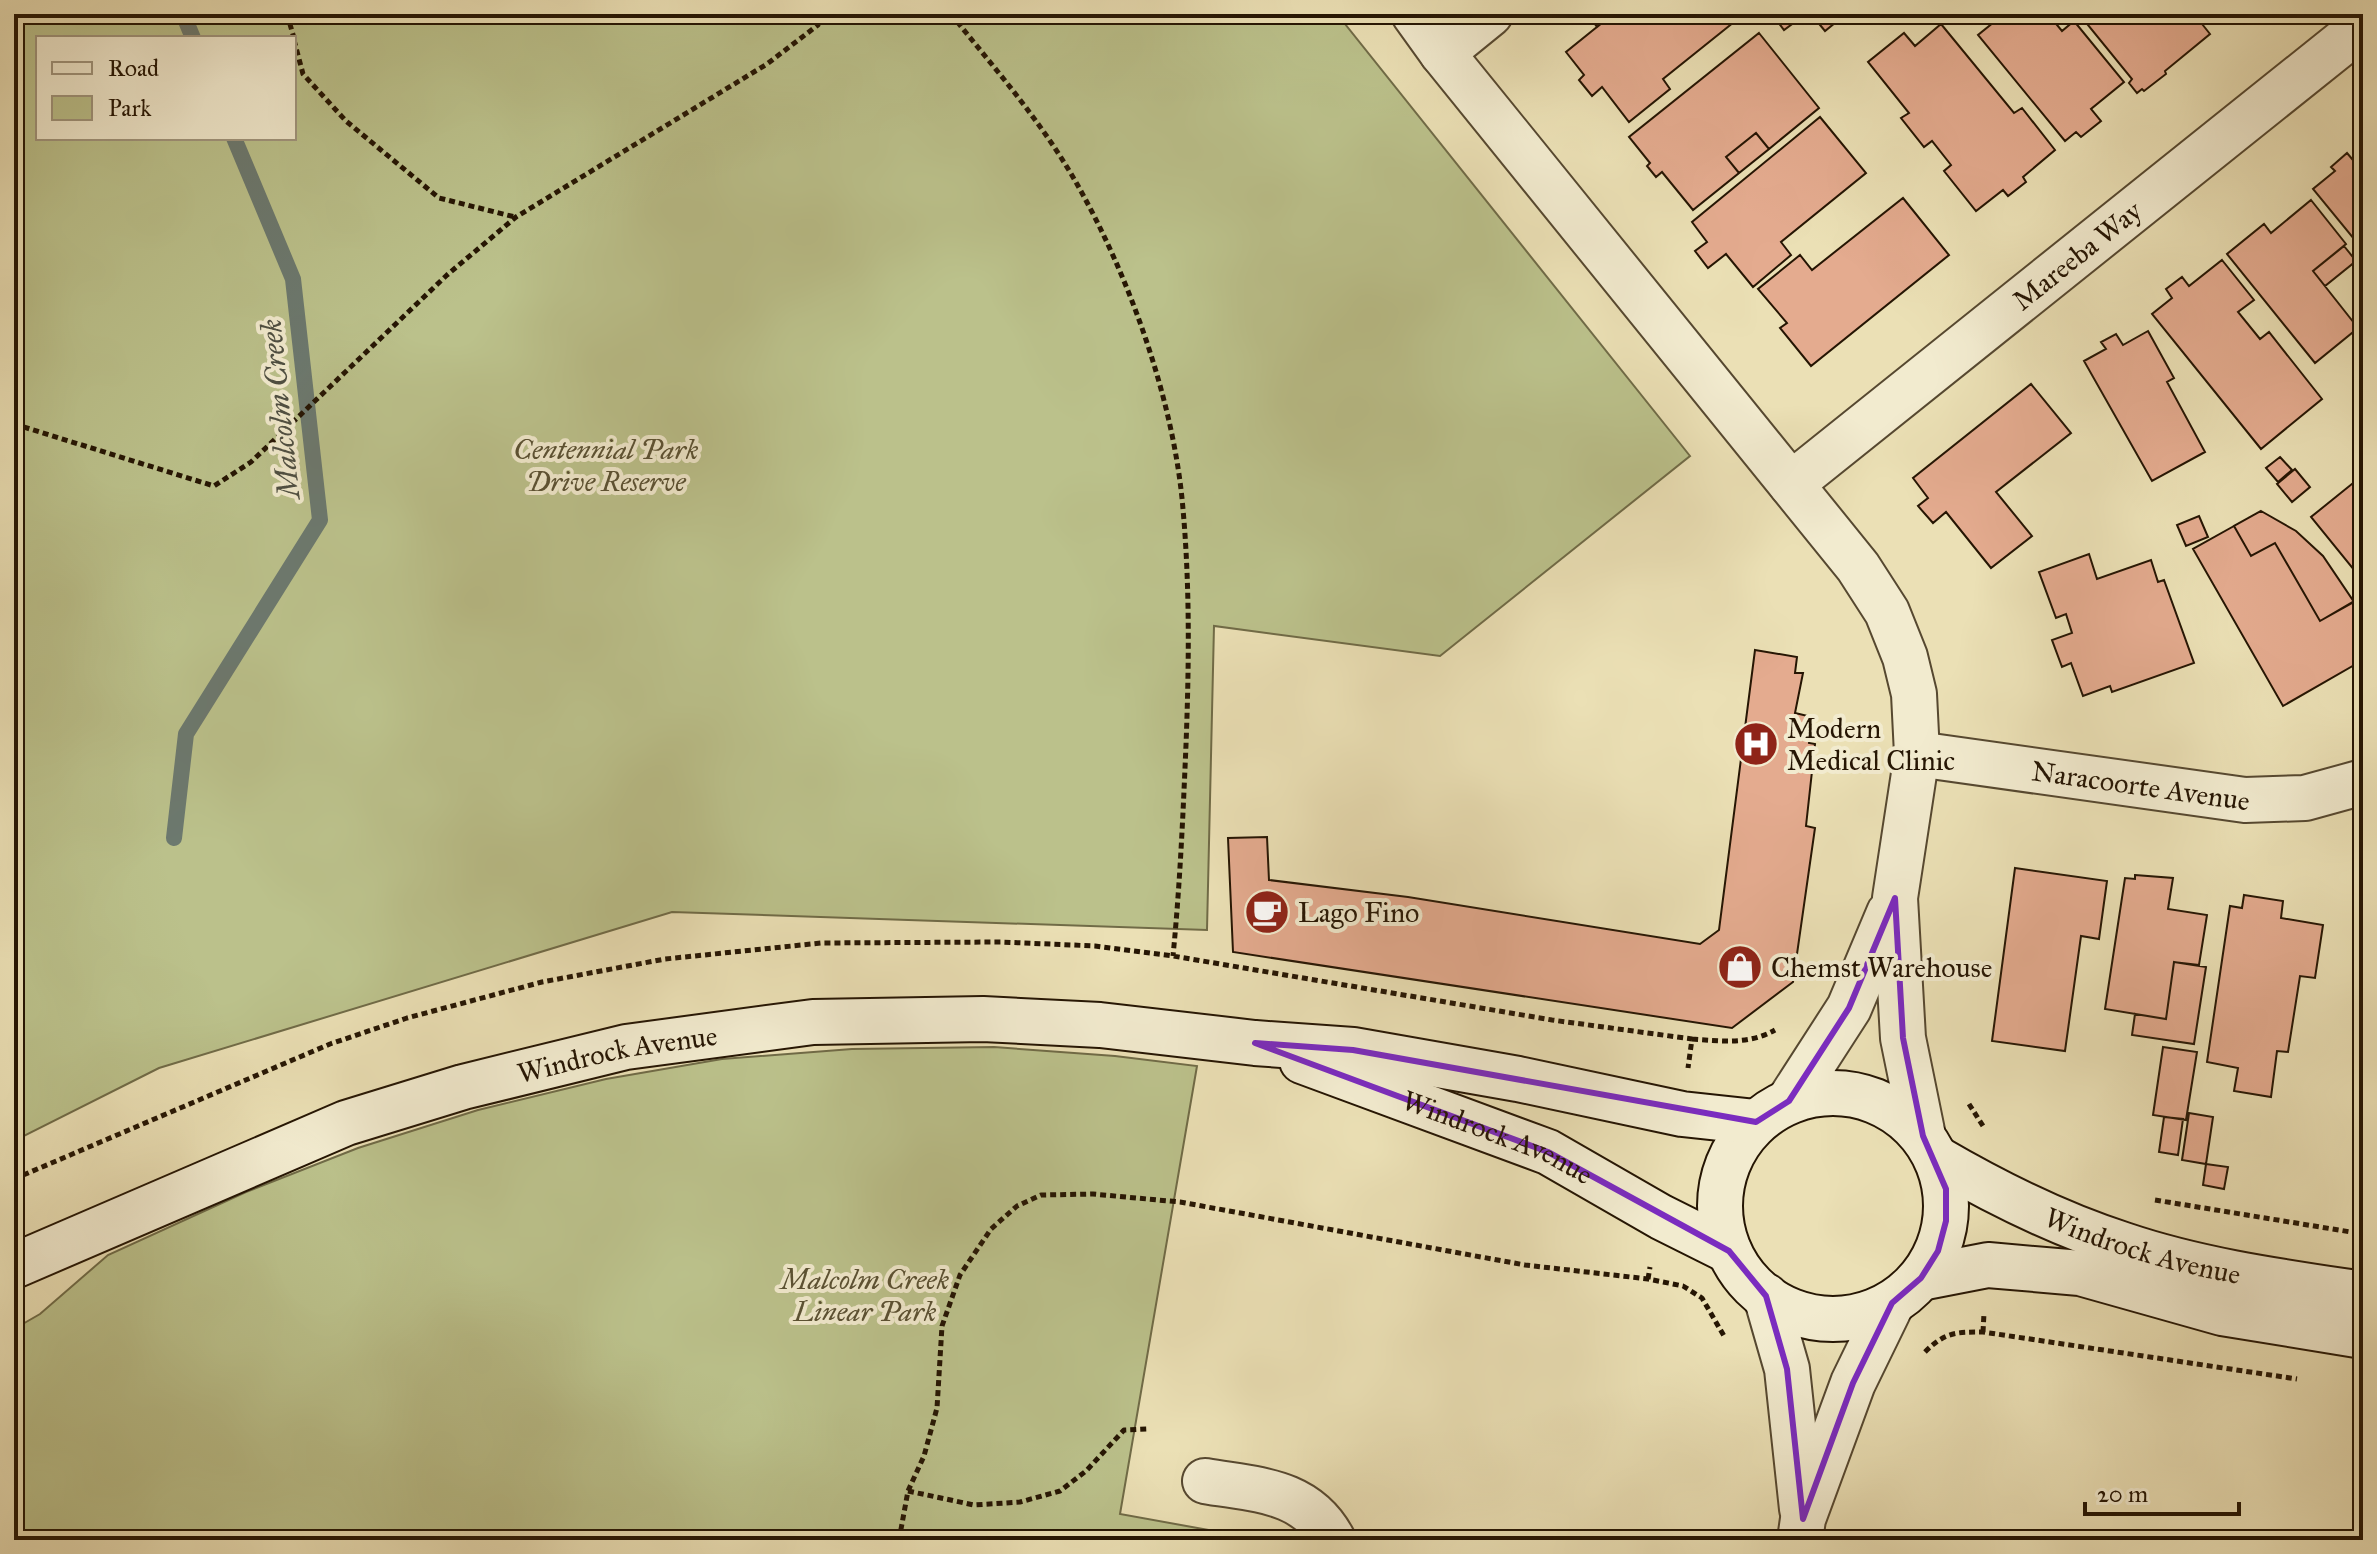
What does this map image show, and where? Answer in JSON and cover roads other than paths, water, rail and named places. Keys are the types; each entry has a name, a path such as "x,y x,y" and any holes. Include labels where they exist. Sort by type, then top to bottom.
{"street":[{"path":"1414,14 1442,53 1858,567 1887,612 1905,657 1914,694 1917,754 1895,898 1903,1038 1929,1147 1946,1189 1946,1221 1938,1251 1907,1291 1853,1383 1801,1530"},
{"path":"1442,53 1490,14"},
{"name":"Mareeba Way","path":"1791,484 2363,26"},
{"name":"Naracoorte Avenue","path":"1917,754 2245,800 2305,798 2363,782"},
{"path":"1895,898 1849,1008 1772,1111 1734,1150 1722,1182 1720,1217 1729,1251 1745,1276 1766,1296 1796,1312 1828,1319 1862,1316 1907,1291"},
{"name":"Windrock Avenue","path":"14,1266 346,1123 463,1087 626,1047 813,1022 983,1019 1100,1025 1255,1043 1353,1050 1518,1079 1682,1114 1772,1111"},
{"name":"Windrock Avenue","path":"1255,1043 1548,1152 1661,1217 1729,1251"},
{"path":"1772,1111 1825,1092 1862,1096 1895,1111 1929,1147"},
{"name":"Windrock Avenue","path":"1929,1147 2000,1195 2124,1245 2211,1268 2363,1294"},
{"name":"Windrock Avenue","path":"1907,1291 1988,1265 2080,1273 2222,1313 2363,1336"},
{"path":"1766,1296 1787,1369 1801,1530"},
{"path":"1205,1481 1276,1493 1307,1507 1324,1523 1333,1540"}],"waterway":[{"name":"Malcolm Creek","path":"183,14 192,36"},
{"name":"Malcolm Creek","path":"174,838 186,734 320,520 293,279 235,140"}],"place":[{"name":"Modern Medical Clinic","path":"1756,744"},
{"name":"Lago Fino","path":"1267,912"},
{"name":"Chemst Warehouse","path":"1740,967"}],"park label":[{"name":"Centennial Park Drive Reserve","path":"606,465"},
{"name":"Malcolm Creek Linear Park","path":"865,1295"}]}
